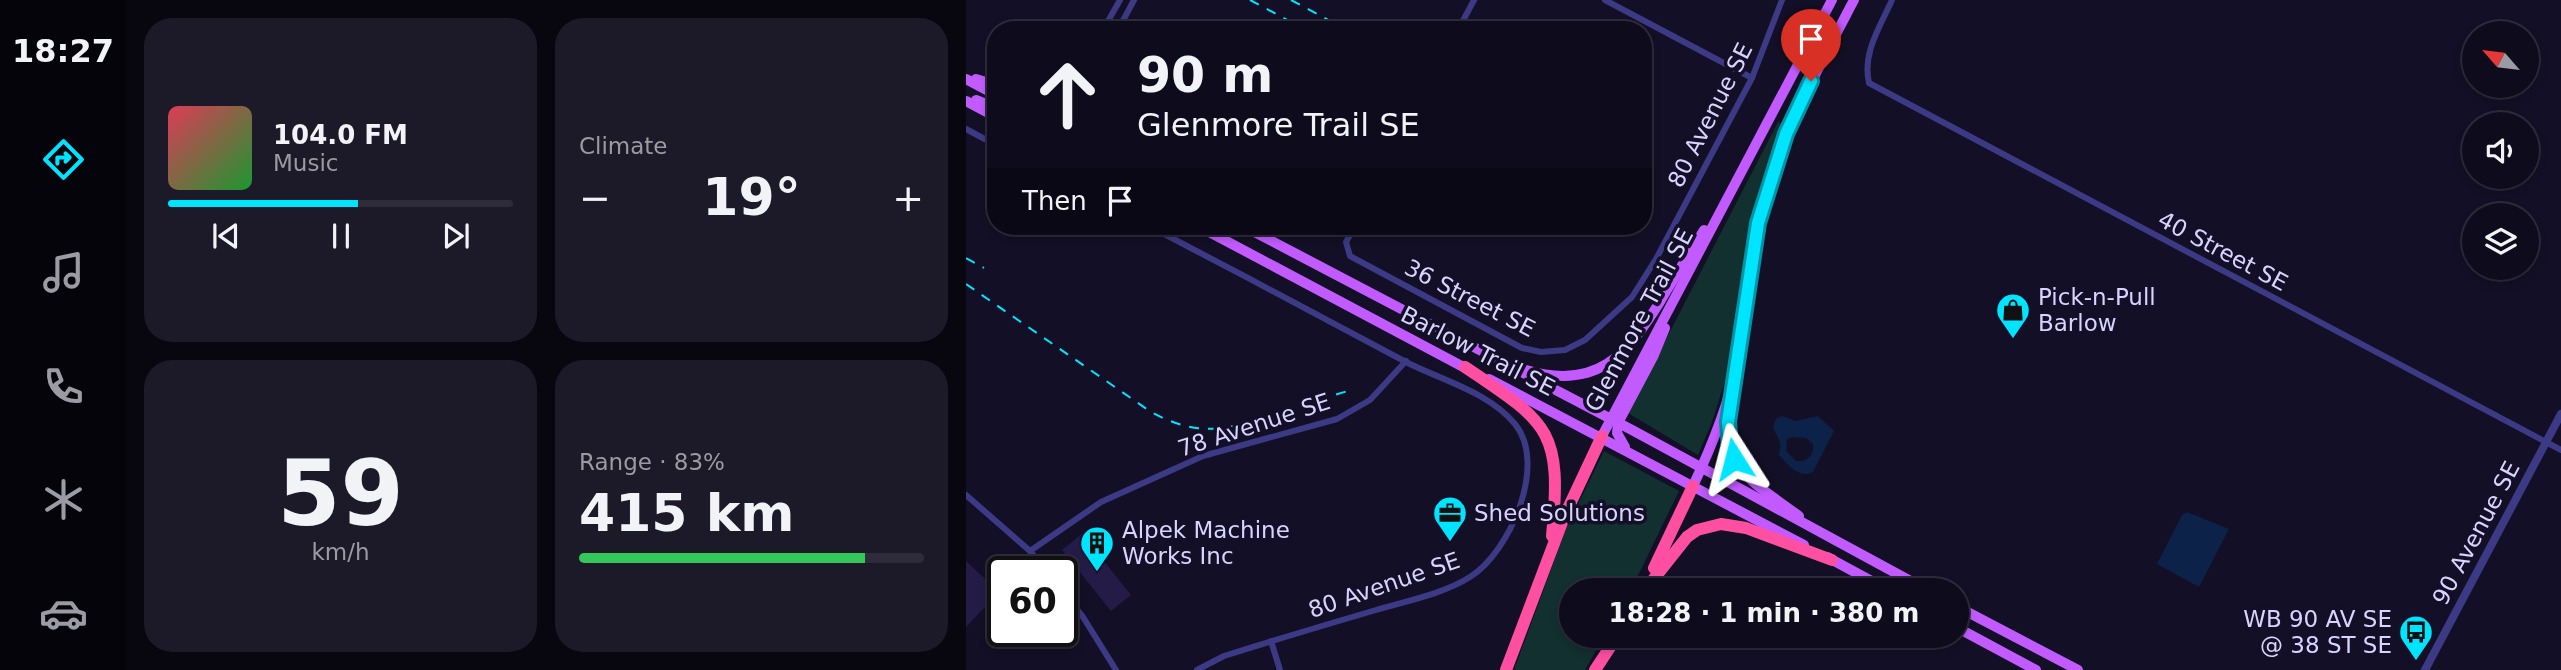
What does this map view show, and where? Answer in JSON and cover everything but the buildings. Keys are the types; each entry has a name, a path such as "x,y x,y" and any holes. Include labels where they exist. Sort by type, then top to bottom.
{"highway":[{"path":"1465,368 1519,404 1545,433 1555,459 1557,485 1550,554"},
{"name":"Glenmore Trail SE","path":"1506,670 1550,554 1602,436"},
{"path":"1650,578 1693,486"},
{"path":"1654,578 1687,537 1697,530 1721,524 1734,524 1832,560"},
{"path":"1500,670 1523,625"},
{"path":"1595,670 1609,648"}],"main road":[{"name":"Glenmore Trail SE","path":"1602,436 1653,357 1685,279 1832,0"},
{"path":"1830,539 1750,480 1734,459 1730,448 1728,422 1758,223 1772,176 1786,134 1854,0"},
{"path":"966,77 987,83"},
{"path":"966,77 987,89"},
{"path":"966,98 987,105"},
{"path":"966,98 987,111"},
{"path":"1496,359 1545,375 1571,375 1602,367 1620,356 1641,331 1707,226 1727,200"},
{"name":"Barlow Trail SE","path":"1215,235 1465,368 1602,436 1866,578"},
{"name":"Barlow Trail SE","path":"1260,235 1614,421 1904,578"},
{"path":"1693,486 1702,469 1736,367"},
{"path":"1614,421 1627,450"},
{"path":"1969,613 2078,670"},
{"path":"1969,634 2036,670"}],"street":[{"path":"1108,21 1120,0"},
{"path":"1122,21 1133,0"},
{"path":"1463,21 1474,0"},
{"path":"1605,0 1645,21"},
{"name":"80 Avenue SE","path":"1585,340 1632,298 1656,259 1752,78 1782,0"},
{"name":"40 Street SE","path":"1892,0 1865,67 1870,83 2561,450"},
{"path":"1652,25 1752,78"},
{"path":"966,130 987,140"},
{"name":"80 Avenue SE","path":"1166,235 1492,403 1515,423 1526,440 1529,460 1525,492 1505,538 1492,557 1473,575 1456,584 1224,656 1196,670"},
{"name":"36 Street SE","path":"1350,235 1346,249 1350,256 1522,348 1541,352 1565,350 1585,340"},
{"name":"78 Avenue SE","path":"1030,551 1101,502 1203,456 1337,419 1370,400 1406,361"},
{"name":"90 Avenue SE","path":"2425,670 2561,414"},
{"path":"966,495 1034,556"},
{"path":"1078,611 1116,670"},
{"path":"1271,641 1280,670"}],"green space":[{"path":"1778,122 1783,125 1762,181 1751,223 1726,378 1698,455 1628,413"},
{"path":"1604,451 1679,491 1637,578 1559,578 1559,648 1598,648 1585,670 1514,670 1566,529"}],"water":[{"path":"1782,416 1796,421 1818,416 1834,431 1813,472 1798,472 1779,455 1780,444 1774,429 1776,419","holes":["1806,438 1813,444 1811,455 1796,461 1786,451 1787,439"]},
{"path":"2187,512 2229,529 2199,587 2157,564 2182,515"}],"railway":[{"path":"1250,0 1289,21"},
{"path":"1291,0 1330,21"},
{"path":"966,258 984,268"},
{"path":"966,284 1151,412 1180,424 1209,429 1230,427 1351,390"}],"place":[{"name":"Pick-n-Pull Barlow","path":"2013,340"},
{"name":"Shed Solutions","path":"1450,543"},
{"name":"Alpek Machine Works Inc","path":"1097,573"},
{"name":"WB 90 AV SE @ 38 ST SE","path":"2416,662"}],"route":[{"path":"1734,459 1730,448 1728,422 1758,223 1786,134 1811,81"}]}
